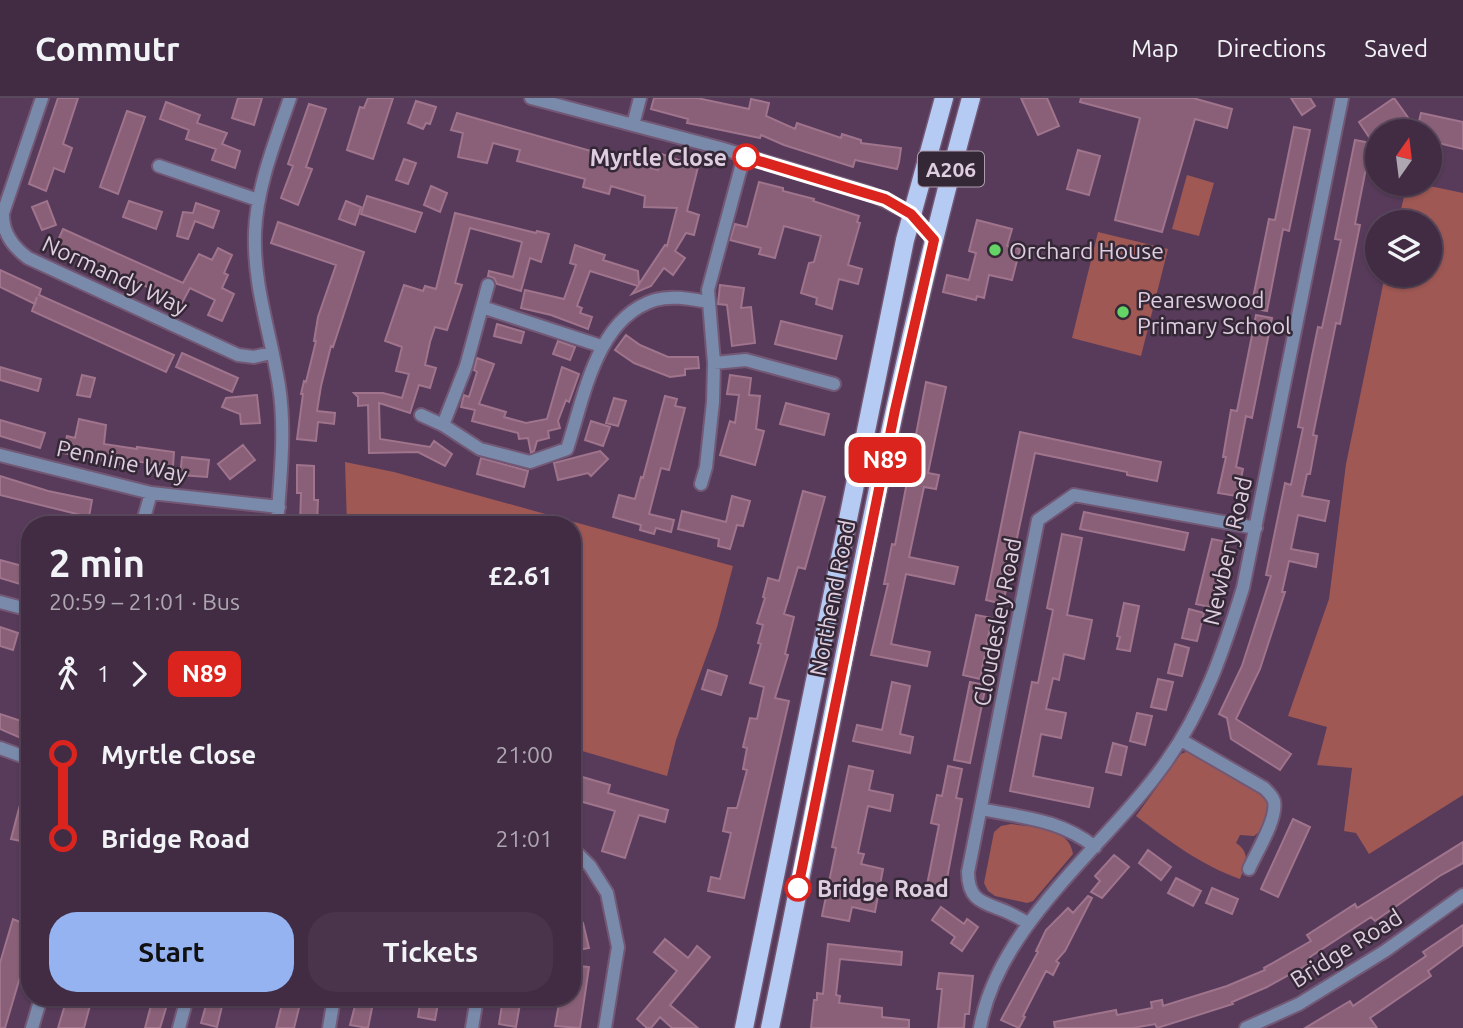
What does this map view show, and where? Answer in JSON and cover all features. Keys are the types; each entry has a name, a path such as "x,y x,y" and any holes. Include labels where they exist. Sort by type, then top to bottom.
{"main road":[{"name":"Northend Road","path":"744,1028 911,214 944,98"},
{"name":"Northend Road","path":"770,1028 895,410 934,240 971,98"}],"street":[{"name":"Normandy Way","path":"42,98 3,213 5,232 19,251 105,295 238,355 254,357 271,353"},
{"path":"278,516 283,416 279,383 258,291 255,235 258,200 290,98"},
{"path":"531,98 869,193 911,214 934,240"},
{"path":"633,125 640,98"},
{"name":"Newbery Road","path":"980,1028 990,990 1010,950 1028,923 1129,810 1181,740 1208,690 1225,647 1244,588 1342,98"},
{"path":"701,484 706,467 713,402 714,363 708,290 744,156"},
{"path":"159,166 258,200"},
{"path":"443,425 466,366 488,285"},
{"path":"421,415 443,425 480,449 530,461 567,449 601,346 621,322 655,300 679,298 708,302"},
{"path":"482,307 601,346"},
{"path":"714,363 746,360 834,384"},
{"name":"Pennine Way","path":"0,455 151,493 279,507"},
{"path":"145,516 151,493"},
{"name":"Cloudesley Road","path":"1028,923 984,904 973,895 968,885 968,872 1038,520 1074,495 1256,528"},
{"path":"0,602 21,608"},
{"path":"1181,740 1271,794 1275,809 1249,869"},
{"path":"0,748 21,756"},
{"path":"981,809 1053,823 1076,833 1094,847"},
{"path":"581,857 607,893 618,947 605,1028"},
{"name":"Bridge Road","path":"1246,1028 1299,1004 1374,958 1463,895"},
{"path":"775,1005 781,1028"},
{"path":"33,1028 39,1006"},
{"path":"179,1028 185,1006"},
{"path":"329,1028 333,1006"},
{"path":"472,1028 476,1006"}],"shaded area":[{"path":"1187,175 1214,183 1199,236 1172,229"},
{"path":"1442,189 1463,193 1463,795 1369,854 1356,833 1344,831 1352,768 1317,765 1327,727 1288,716 1329,599 1346,464 1383,287 1442,287 1442,210 1401,210 1404,196 1442,196"},
{"path":"1098,232 1168,249 1141,356 1072,338"},
{"path":"345,462 394,472 553,516 347,516"},
{"path":"581,524 733,566 717,627 676,740 667,776 581,751"},
{"path":"1188,751 1258,790 1269,804 1269,814 1261,829 1254,836 1240,835 1236,843 1245,855 1240,879 1199,860 1136,816 1181,754"},
{"path":"1011,824 1058,833 1070,845 1073,854 1033,901 1027,903 995,896 988,891 984,883 994,832 1001,826"}],"building":[{"path":"58,98 78,98 63,144 72,148 64,172 54,168 46,191 29,184"},
{"path":"238,98 262,98 254,125 232,118"},
{"path":"368,98 393,98 373,159 347,150 360,107 364,108"},
{"path":"654,98 697,98 749,109 751,99 769,103 766,116 795,129 797,123 841,138 842,134 861,140 861,143 901,148 899,162 897,169 855,160 853,167 761,135 760,138 687,123 688,119 651,109"},
{"path":"1021,98 1047,98 1059,126 1038,135"},
{"path":"1081,98 1193,98 1232,109 1227,128 1195,119 1162,232 1115,220 1140,118 1080,102"},
{"path":"1291,98 1310,98 1315,106 1302,115"},
{"path":"1394,98 1409,119 1365,119 1365,131 1359,122"},
{"path":"416,101 436,107 430,124 426,123 423,129 408,123"},
{"path":"166,102 200,115 197,123 227,133 222,144 240,151 235,168 212,160 216,149 186,139 189,130 160,119"},
{"path":"309,104 326,109 306,167 312,169 298,205 281,198 293,166 288,164"},
{"path":"127,111 145,117 118,194 100,187"},
{"path":"457,113 658,170 662,154 698,167 687,211 699,215 694,235 686,233 675,251 685,258 673,275 664,268 651,286 632,294 638,286 590,271 577,306 582,308 580,313 592,317 588,329 551,315 521,308 525,290 564,299 576,265 570,263 575,245 605,255 603,260 638,271 639,284 665,245 667,246 677,208 644,207 645,196 611,186 609,194 583,187 585,179 517,161 520,150 493,143 487,163 458,157 463,133 451,130"},
{"path":"1421,113 1463,122 1463,149 1442,144 1442,119 1420,119"},
{"path":"1294,127 1310,130 1289,231 1283,229 1267,311 1251,308 1269,219 1275,220"},
{"path":"1355,140 1365,142 1365,173 1355,224 1360,225 1340,324 1336,323 1313,435 1317,436 1310,474 1307,474 1302,496 1329,501 1325,521 1298,515 1291,549 1318,554 1316,567 1289,561 1282,592 1285,592 1260,669 1236,719 1291,754 1280,770 1231,739 1227,718 1219,714 1242,666 1271,576 1266,575 1285,483 1291,485 1303,428 1298,427 1312,356 1318,327 1322,328 1341,240 1335,239"},
{"path":"1078,150 1100,156 1089,195 1067,189"},
{"path":"404,159 416,163 408,184 396,180"},
{"path":"759,182 859,216 857,222 860,223 848,265 862,269 858,284 839,279 832,309 816,304 817,298 801,293 809,263 814,262 821,236 784,226 775,258 759,254 761,248 730,240 735,224 747,227"},
{"path":"431,186 447,193 440,212 424,205"},
{"path":"367,196 422,213 415,232 361,214"},
{"path":"47,201 56,225 42,230 32,207"},
{"path":"129,201 162,212 156,229 123,217"},
{"path":"346,201 361,207 355,225 339,219"},
{"path":"196,203 219,211 213,228 195,221 188,239 177,236 183,212 193,213"},
{"path":"455,213 549,234 541,262 530,258 521,291 497,284 494,278 488,276 489,271 513,277 522,242 470,228 455,283 462,285 447,330 435,327 430,342 425,365 436,368 430,388 419,385 410,413 379,403 380,439 430,447 434,441 452,454 445,466 418,452 369,453 368,405 358,406 358,397 354,393 383,393 402,398 409,374 396,371 402,347 385,341 404,285 423,291 425,286 436,289"},
{"name":"Orchard House","path":"977,220 1012,229 1007,246 1020,249 1012,280 989,275 984,298 977,296 976,300 943,292 947,275 969,280 976,253 969,251"},
{"path":"278,222 364,252 333,347 331,346 321,386 317,411 335,413 334,424 318,422 316,441 297,439 301,394 316,341 318,317 336,265 271,243"},
{"path":"63,229 183,283 199,254 212,260 218,248 232,255 224,273 228,275 222,288 234,294 222,321 208,315 215,300 190,288 182,303 56,245"},
{"path":"0,270 41,289 39,295 174,355 166,372 32,311 35,304 0,287"},
{"path":"720,285 744,288 741,308 751,307 755,343 732,346 727,305 718,304"},
{"path":"1256,315 1272,318 1252,418 1246,416 1236,467 1243,469 1237,496 1218,493 1226,457 1223,457 1231,410 1237,411"},
{"path":"781,321 842,336 836,359 775,344"},
{"path":"497,324 524,332 521,343 494,336"},
{"path":"626,335 640,345 668,357 698,357 699,368 685,369 685,375 670,377 634,363 615,350"},
{"path":"558,341 575,347 570,360 553,354"},
{"path":"182,353 238,378 232,392 176,367"},
{"path":"477,358 494,364 479,404 506,412 504,417 526,423 547,419 562,367 579,374 569,402 566,400 558,421 560,428 548,431 549,438 537,441 531,453 528,438 519,439 518,433 472,421 475,410 461,407 464,395 469,397 477,372 474,370"},
{"path":"0,367 41,379 38,391 0,380"},
{"path":"82,375 95,378 90,397 77,395"},
{"path":"730,375 751,378 749,395 760,396 756,429 764,431 755,465 720,455 730,421 735,423 739,395 727,394"},
{"path":"926,382 946,387 928,473 939,475 936,489 924,487 909,557 958,567 954,584 906,574 891,644 930,652 927,666 871,655 888,584 884,584 892,544 895,545"},
{"path":"257,395 260,423 241,424 240,414 222,407 226,398"},
{"path":"665,396 677,399 675,406 685,408 669,470 661,468 649,514 674,520 671,532 656,528 654,534 640,530 641,525 613,517 619,495 635,499"},
{"path":"614,398 626,401 618,426 606,423"},
{"path":"786,403 829,414 824,435 780,424"},
{"path":"79,419 106,425 104,444 174,452 173,466 125,460 124,465 63,453 67,436 75,438"},
{"path":"0,420 45,433 40,448 0,436"},
{"path":"591,421 610,427 603,446 585,440"},
{"path":"1020,432 1161,462 1157,481 1035,453 1003,604 986,600"},
{"path":"243,445 255,460 230,479 218,464"},
{"path":"600,451 608,459 591,476 588,473 558,480 554,463"},
{"path":"182,457 209,460 207,477 180,475"},
{"path":"481,458 528,471 524,487 477,474"},
{"path":"297,465 314,466 314,500 318,500 317,516 300,516 301,493 297,493"},
{"path":"0,476 48,491 92,500 89,516 85,516 0,495"},
{"path":"803,491 825,497 805,569 798,567 784,614 794,617 785,654 788,655 775,698 789,701 744,898 708,891 711,877 720,879 731,833 723,831 728,808 737,808 747,770 743,769 747,748 743,747 750,718 757,719 764,687 750,683 761,644 758,643 763,625 757,623 765,598 763,597 768,578 779,581"},
{"path":"732,496 750,501 743,526 737,525 730,549 718,546 719,539 678,529 682,511 726,522"},
{"path":"1084,512 1188,533 1184,550 1080,529"},
{"path":"1062,534 1082,538 1067,615 1092,620 1084,659 1064,654 1059,680 1053,678 1046,709 1066,713 1061,738 1041,734 1033,776 1093,788 1089,807 1010,791 1032,682 1038,683 1053,610 1047,608"},
{"path":"1212,539 1227,542 1210,607 1196,604"},
{"path":"0,560 21,566 21,584 0,578"},
{"path":"1124,603 1139,606 1130,651 1117,649"},
{"path":"1189,609 1204,613 1197,641 1182,638"},
{"path":"976,615 992,618 980,679 963,675"},
{"path":"0,627 18,633 13,650 0,646"},
{"path":"1175,644 1189,648 1182,676 1168,673"},
{"path":"708,670 727,676 721,695 702,689"},
{"path":"1158,679 1173,682 1166,710 1151,707"},
{"path":"892,682 910,686 900,734 913,737 910,753 853,741 857,725 882,730"},
{"path":"970,682 986,685 970,763 954,760"},
{"path":"1137,713 1152,716 1145,745 1130,741"},
{"path":"0,714 21,721 21,738 0,729"},
{"path":"1113,743 1127,747 1121,775 1106,772"},
{"path":"849,766 873,771 869,790 893,795 890,811 868,806 858,853 864,854 861,864 883,869 875,912 852,907 849,921 822,916 836,848 832,847"},
{"path":"948,766 962,769 956,798 962,799 945,889 927,885 939,825 931,823 937,795 942,796"},
{"path":"581,777 610,785 608,793 668,810 665,822 639,815 625,858 602,851 615,811 581,802"},
{"path":"21,801 21,841 11,839"},
{"path":"1293,819 1310,827 1278,897 1261,889"},
{"path":"1463,842 1463,863 1375,921 1371,917 1310,957 1312,962 1267,987 1232,1002 1233,1004 1157,1028 1155,1024 1133,1028 1055,1028 1054,1022 1116,1010 1117,1015 1152,1008 1151,1002 1162,1000 1163,1006 1227,986 1265,970 1264,968 1311,941 1307,935 1355,904 1357,908"},
{"path":"1148,850 1171,867 1161,880 1139,863"},
{"path":"1114,855 1129,867 1102,898 1091,892 1100,881 1095,876"},
{"path":"1176,878 1201,891 1193,906 1168,893"},
{"path":"1212,888 1238,899 1232,914 1206,903"},
{"path":"1088,896 1092,898 1065,951 1056,961 1059,963 1053,975 1046,971 1019,1028 1001,1020 1038,952 1036,951 1046,930 1068,908 1073,913"},
{"path":"941,907 964,924 967,919 978,927 962,951 951,943 955,937 932,920"},
{"path":"21,918 21,974 5,1028 0,1028 0,963 13,919 20,922"},
{"path":"581,923 589,948 581,949"},
{"path":"1463,925 1463,945 1428,971 1431,976 1370,1018 1377,1028 1305,1028 1350,1001 1353,1006 1426,956 1423,952"},
{"path":"665,939 688,958 697,946 710,957 670,1005 698,1028 672,1028 660,1017 651,1028 647,1028 637,1019 677,971 654,952"},
{"path":"828,944 902,952 901,965 840,959 836,995 840,996 839,1003 882,1008 882,1017 909,1020 909,1028 811,1028 814,1000 817,1000 817,993 823,994"},
{"path":"581,966 589,967 580,1028 555,1026 559,1006 581,1006"},
{"path":"939,973 973,976 969,1014 965,1014 964,1028 938,1028 942,989 937,989"},
{"path":"65,1006 90,1006 84,1028 58,1028"},
{"path":"151,1006 167,1006 160,1028 145,1028"},
{"path":"206,1006 222,1006 217,1027 201,1023"},
{"path":"282,1006 300,1006 294,1028 276,1028"},
{"path":"355,1006 372,1006 368,1028 350,1025"},
{"path":"420,1006 438,1006 435,1020 418,1017"},
{"path":"502,1006 520,1006 516,1027 499,1024"}],"bus line":[{"name":"N89","path":"746,157 885,199 911,214 934,240 895,410 798,888"}],"place":[{"name":"Myrtle Close","path":"746,157"},
{"name":"Orchard House","path":"995,250"},
{"name":"Peareswood Primary School","path":"1123,312"},
{"name":"Bridge Road","path":"798,888"}]}
